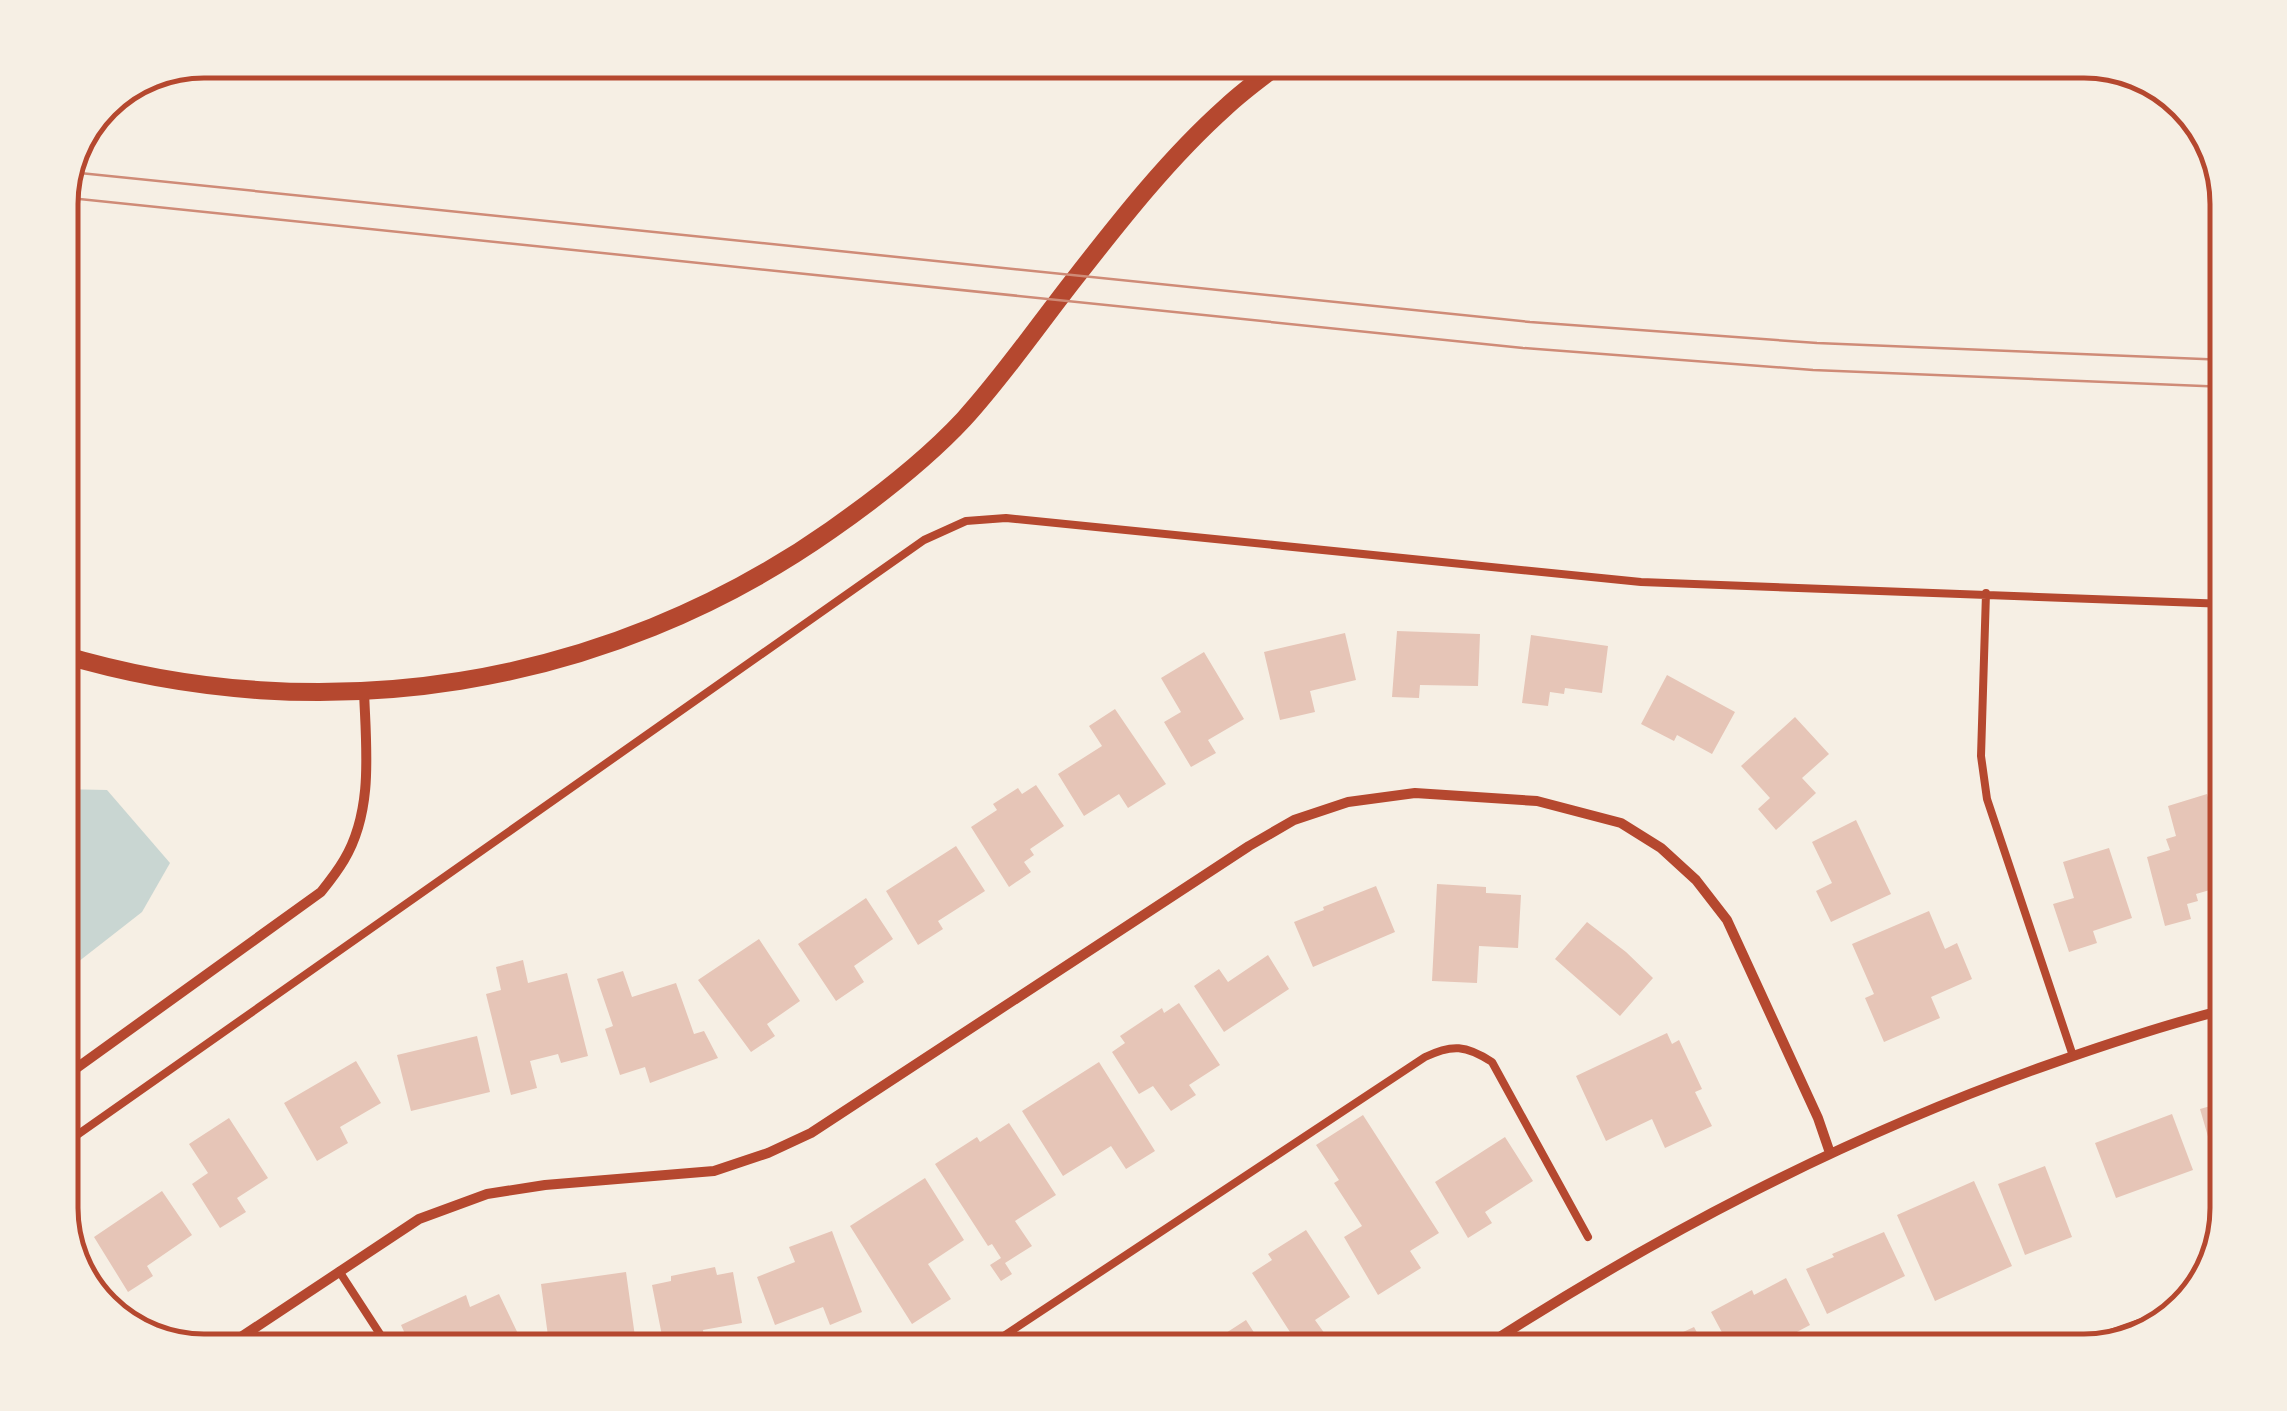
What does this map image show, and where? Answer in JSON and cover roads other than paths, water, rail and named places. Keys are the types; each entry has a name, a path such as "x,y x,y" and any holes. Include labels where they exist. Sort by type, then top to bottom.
{"street":[{"path":"78,658 141,674 222,687 293,692 422,687 478,680 579,654 631,636 729,592 866,506 960,423 1173,160 1228,105 1262,78"},
{"path":"78,1067 321,892 346,858 362,814 367,762 364,691"},
{"path":"245,1334 418,1219 488,1194 545,1185 714,1171 768,1153 811,1133 1294,820 1348,802 1415,793 1537,800 1620,822 1661,848 1696,880 1727,920 1818,1118 1830,1153"},
{"path":"1504,1334 1682,1227 1830,1153 1956,1098 2210,1013"}],"lane":[{"path":"78,1134 924,540 966,521 1006,518 1640,582 2209,603"},
{"path":"1986,593 1981,756 1987,799 2073,1056"},
{"path":"1007,1334 1444,1048 1461,1047 1492,1062 1588,1237"},
{"path":"339,1271 380,1334"}],"tram line":[{"path":"82,173 1530,322 1817,343 2209,359"},
{"path":"78,199 1523,348 1813,370 2209,386"}]}
